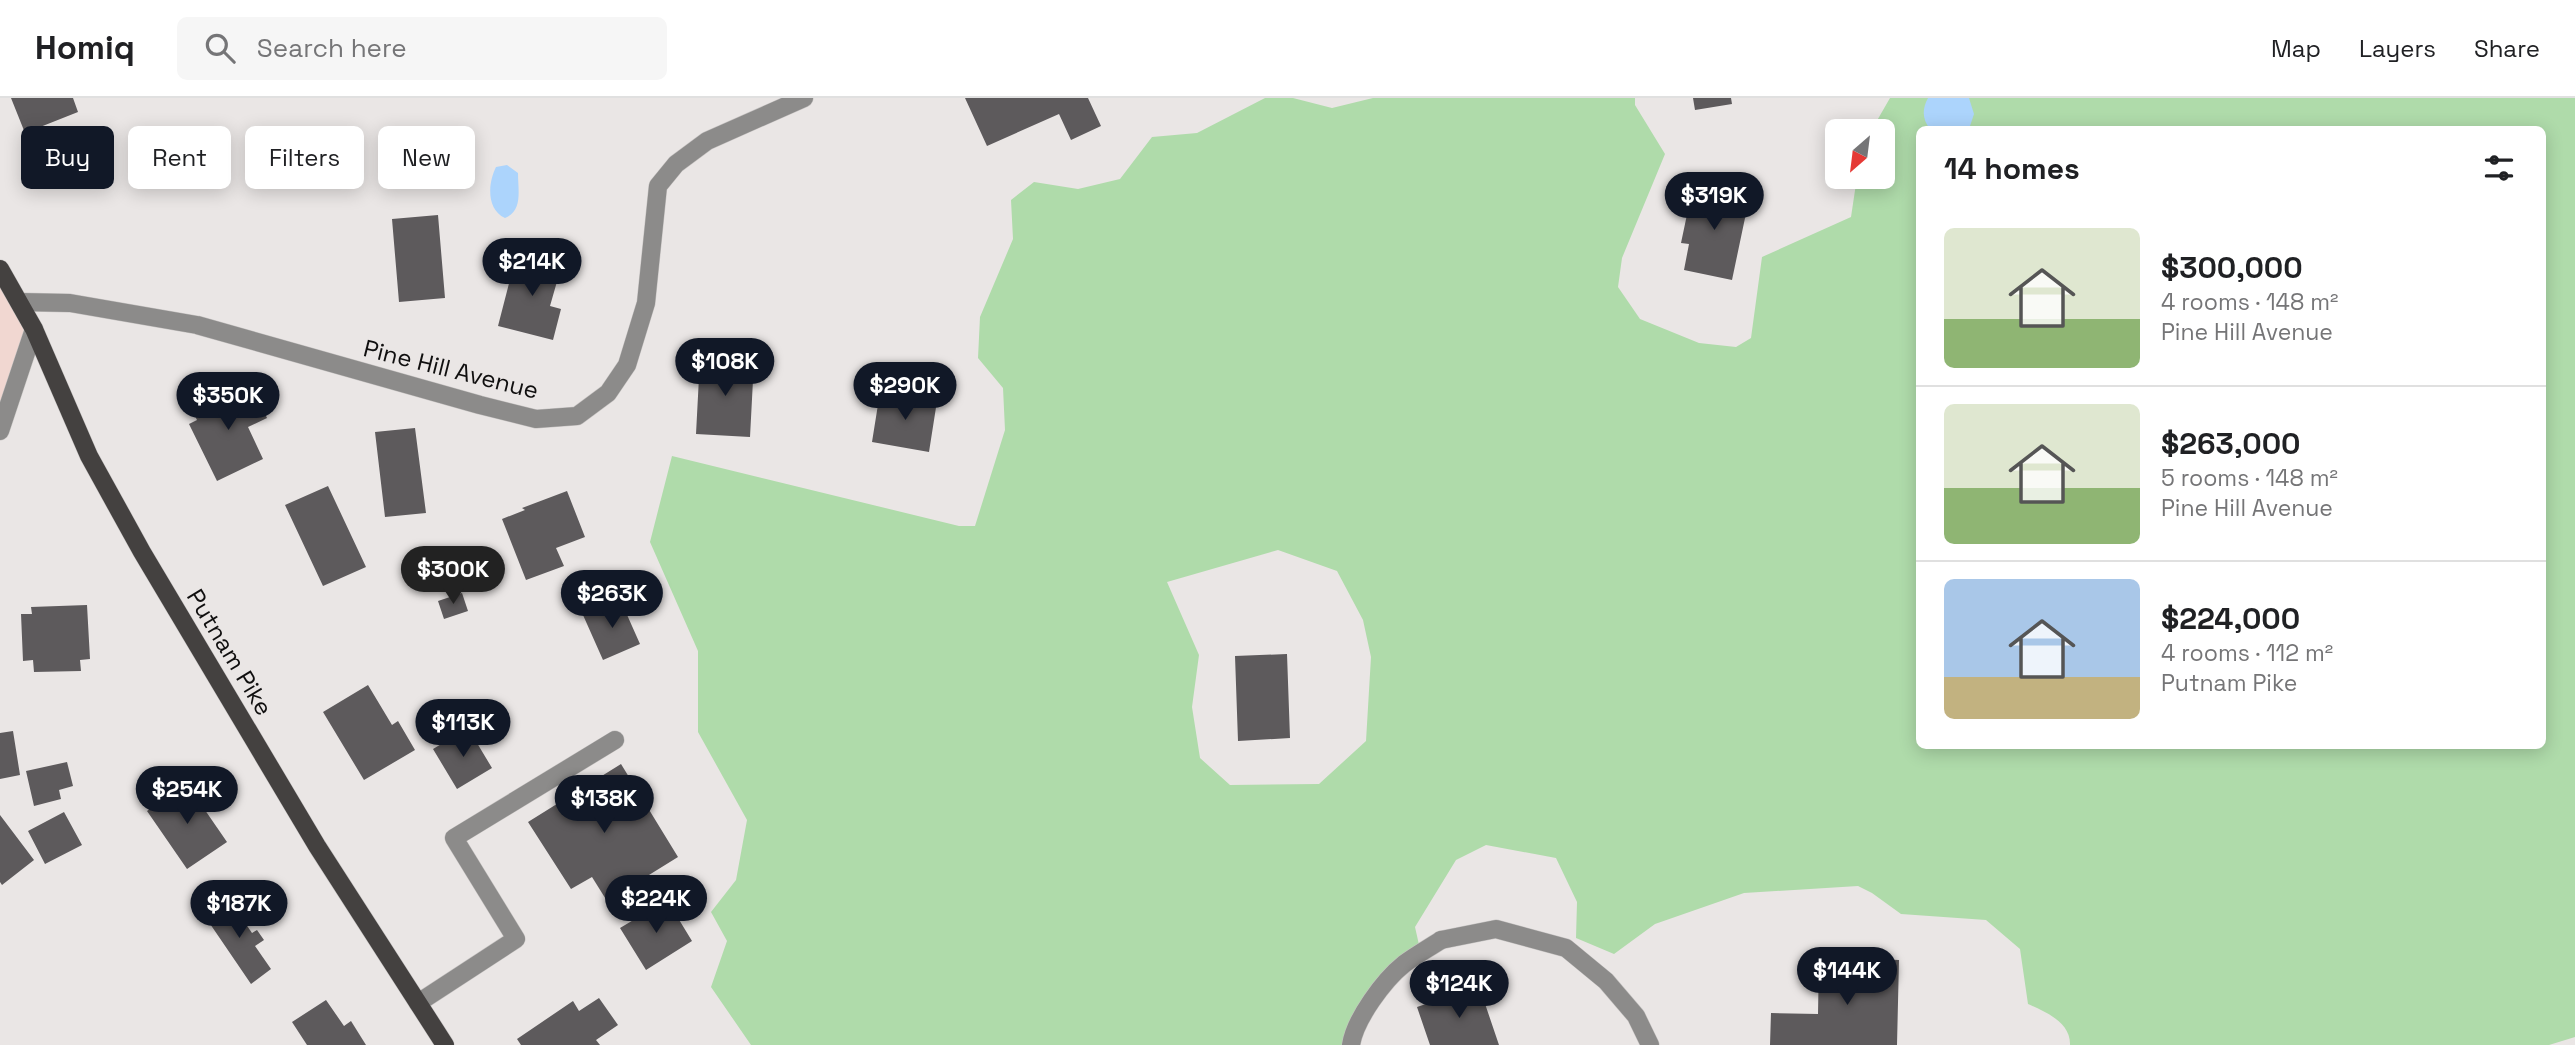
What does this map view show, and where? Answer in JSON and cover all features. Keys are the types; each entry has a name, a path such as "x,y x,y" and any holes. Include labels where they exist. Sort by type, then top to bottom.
{"main road":[{"name":"Putnam Pike","path":"0,269 34,329 89,456 142,552 317,846 445,1045"}],"street":[{"name":"Pine Hill Avenue","path":"19,302 70,303 197,325 536,419 577,416 608,393 626,366 646,303 658,186 676,164 707,141 804,98"},
{"path":"0,430 34,329"},
{"path":"418,1003 516,939 454,838 615,740"},
{"path":"1351,1045 1372,999 1403,965 1441,940 1496,929 1566,948 1606,981 1636,1016 1650,1045"}],"shaded area":[{"path":"0,268 33,338 0,419"}],"green space":[{"path":"1265,98 1293,98 1332,108 1373,98 1635,98 1635,105 1665,154 1622,258 1618,287 1640,319 1699,343 1736,347 1751,338 1762,257 1851,217 1855,189 1895,189 1895,119 1878,119 1890,98 2575,98 2575,1037 2549,1045 2070,1045 2062,1024 2028,1004 2020,949 1986,920 1901,914 1858,886 1744,893 1655,924 1614,954 1576,938 1577,902 1556,858 1486,845 1456,860 1415,927 1422,958 1397,975 1350,1045 751,1045 711,987 727,941 711,912 736,880 747,820 698,732 698,651 650,542 672,456 959,526 975,526 1005,430 1003,388 978,358 980,317 1013,239 1011,200 1034,182 1078,189 1120,179 1152,137 1197,133","holes":["1278,550 1337,571 1363,620 1371,657 1366,741 1319,784 1230,785 1200,758 1192,707 1199,655 1167,582"]}],"water":[{"path":"1928,98 1969,98 1974,114 1970,126 1928,126 1925,121"},
{"path":"507,165 518,173 519,193 515,211 505,218 494,208 490,188 496,167"}],"building":[{"path":"11,98 73,98 78,112 43,126 22,126"},
{"path":"965,98 1088,98 1101,126 1071,140 1059,114 987,146"},
{"path":"1693,98 1731,98 1732,104 1695,110"},
{"path":"1693,186 1749,199 1732,280 1684,270 1689,244 1681,243"},
{"path":"438,215 445,298 399,302 392,219"},
{"path":"525,252 555,260 552,269 560,271 550,306 561,309 553,340 498,326 515,260 522,262"},
{"path":"700,358 754,361 750,437 696,434"},
{"path":"253,388 267,418 248,427 263,459 217,481 189,424 197,420 191,408 227,391 231,399"},
{"path":"880,392 937,401 929,452 872,442"},
{"path":"415,428 426,513 385,517 375,432"},
{"path":"328,486 366,567 323,586 285,505"},
{"path":"567,491 585,537 556,548 564,566 526,580 502,519 525,510 522,508"},
{"path":"462,593 468,611 444,619 438,601"},
{"path":"620,599 640,644 603,660 583,615"},
{"path":"87,605 90,659 80,660 81,671 34,672 33,660 23,661 21,614 32,614 31,607"},
{"path":"1287,654 1290,738 1238,741 1235,656"},
{"path":"368,685 392,725 398,721 415,750 364,780 323,712"},
{"path":"468,728 492,768 457,789 433,749"},
{"path":"13,731 20,775 0,779 0,733"},
{"path":"67,762 73,786 59,790 61,799 34,806 26,771"},
{"path":"621,764 678,857 607,901 592,877 571,889 528,822"},
{"path":"187,784 227,842 187,869 147,811"},
{"path":"64,812 82,845 45,864 28,831"},
{"path":"0,815 34,860 2,885 0,882"},
{"path":"228,898 252,933 257,930 264,940 255,946 271,969 251,984 204,915"},
{"path":"667,900 692,941 646,970 620,928"},
{"path":"1819,957 1899,960 1897,1045 1770,1045 1771,1013 1818,1014"},
{"path":"1479,986 1499,1045 1430,1045 1417,1007"},
{"path":"599,998 618,1025 596,1040 600,1045 521,1045 517,1039 573,1001 579,1011"},
{"path":"326,1000 344,1026 351,1021 366,1045 307,1045 292,1022"}]}
